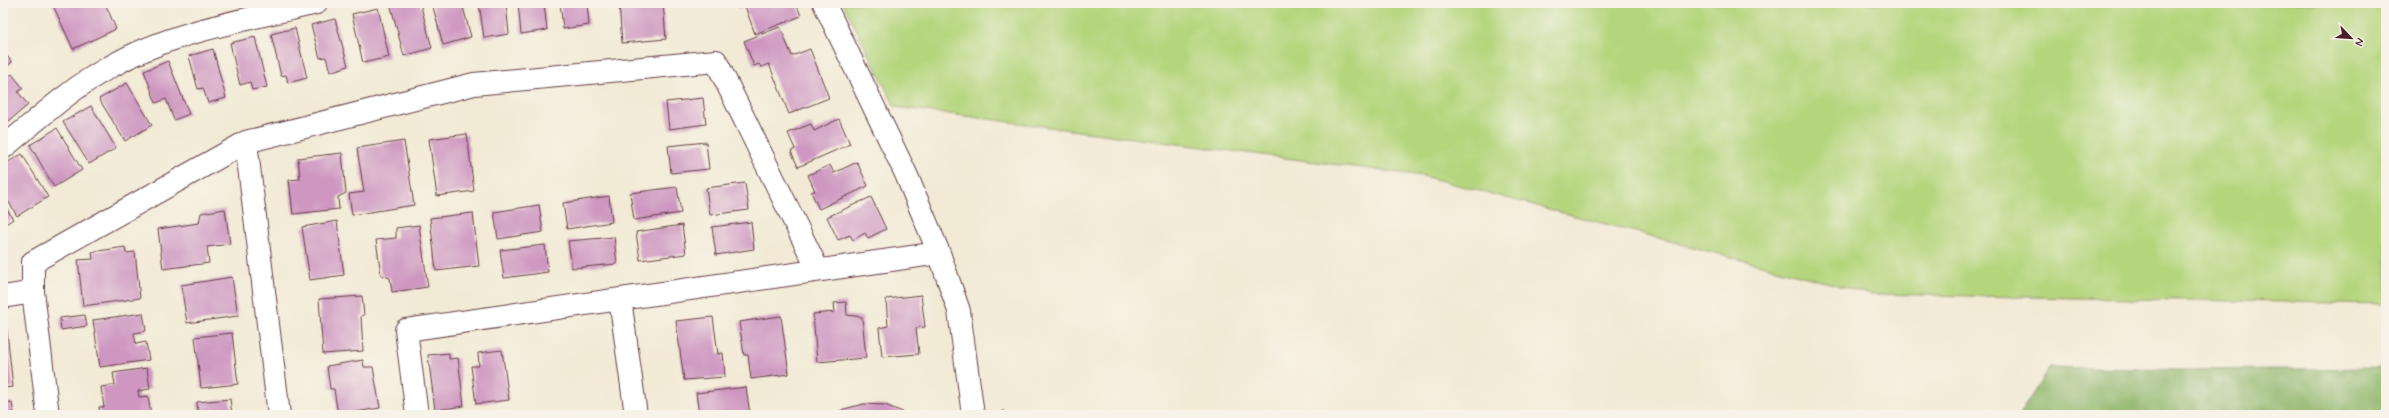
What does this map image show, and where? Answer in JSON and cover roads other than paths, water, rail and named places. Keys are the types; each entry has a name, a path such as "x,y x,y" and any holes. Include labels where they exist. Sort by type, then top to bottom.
{"street":[{"path":"3,148 70,94 110,67 165,41 316,3"},
{"path":"824,3 906,174 938,253 958,311 973,415"},
{"path":"48,415 33,292 33,262 246,142 474,84 716,61 818,270"},
{"path":"246,142 279,415"},
{"path":"417,415 406,330 938,253"},
{"path":"3,297 33,292"},
{"path":"620,299 636,415"}]}
